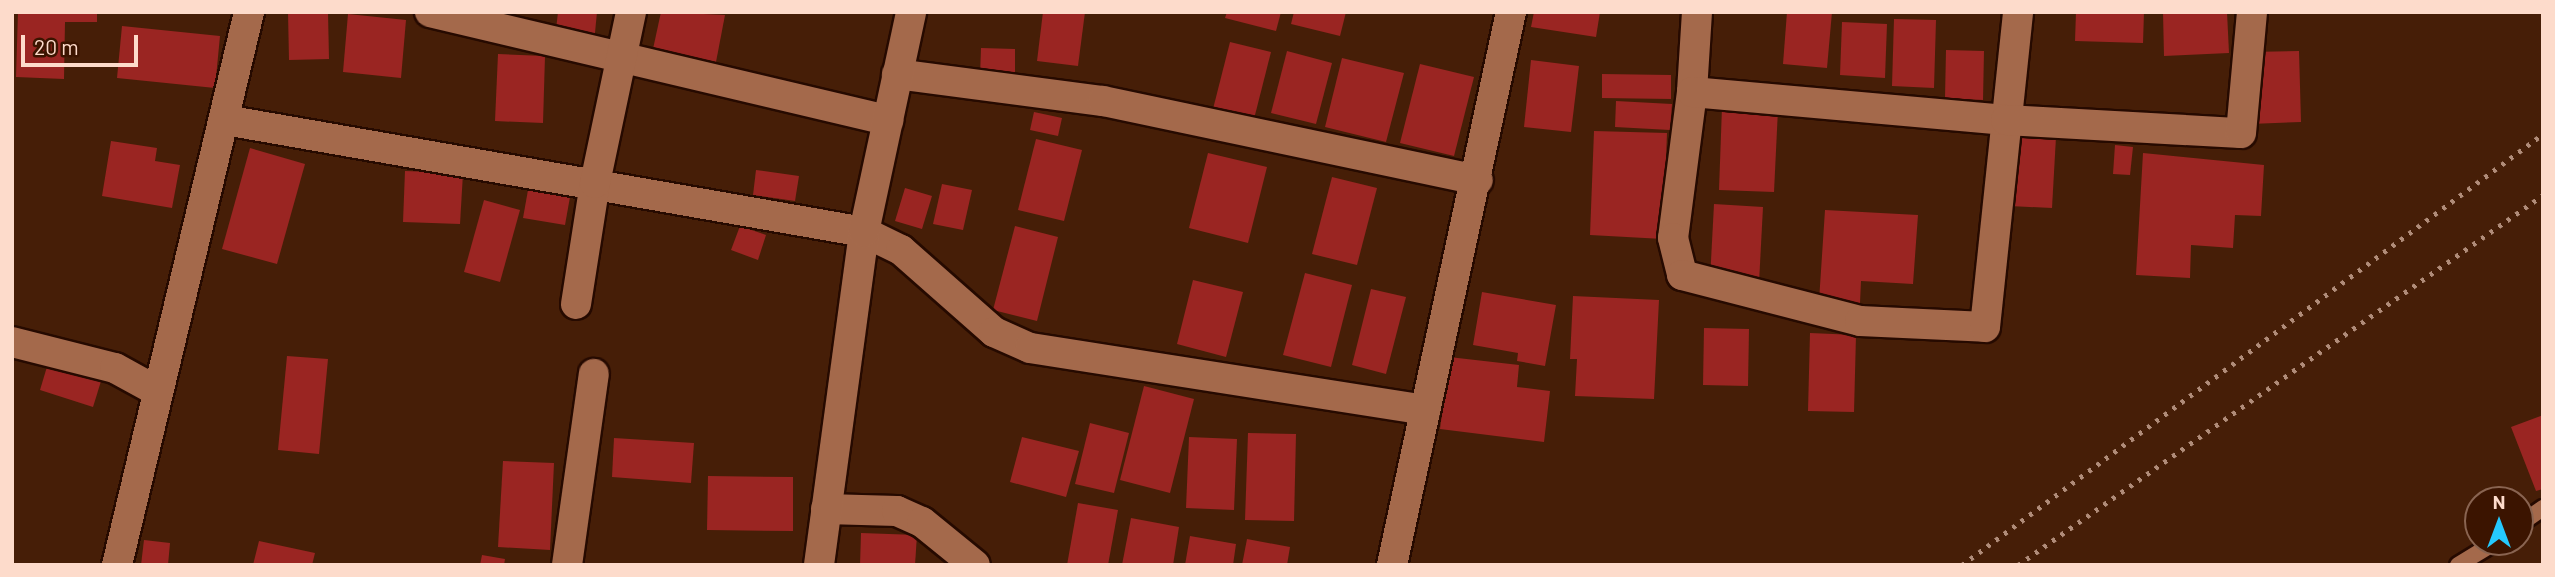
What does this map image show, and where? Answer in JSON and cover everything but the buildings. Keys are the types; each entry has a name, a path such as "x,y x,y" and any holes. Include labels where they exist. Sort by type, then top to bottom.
{"street":[{"path":"117,565 249,12"},
{"path":"430,12 624,55 888,120"},
{"path":"576,304 595,183 631,12"},
{"path":"819,565 864,232 911,12"},
{"path":"1392,565 1478,180 1511,12"},
{"path":"1697,12 1692,92 1673,238 1682,275 1860,321 1985,327 2018,12"},
{"path":"1692,92 2006,120 2241,134 2252,12"},
{"path":"897,74 1103,101 1478,180"},
{"path":"225,120 864,232 901,250 994,332 1030,348 1425,410"},
{"path":"12,342 115,368 157,391"},
{"path":"567,565 594,374"},
{"path":"826,509 897,511 922,522 975,565"}],"railway":[{"path":"1962,565 2543,134"},
{"path":"2018,565 2543,195"}]}
